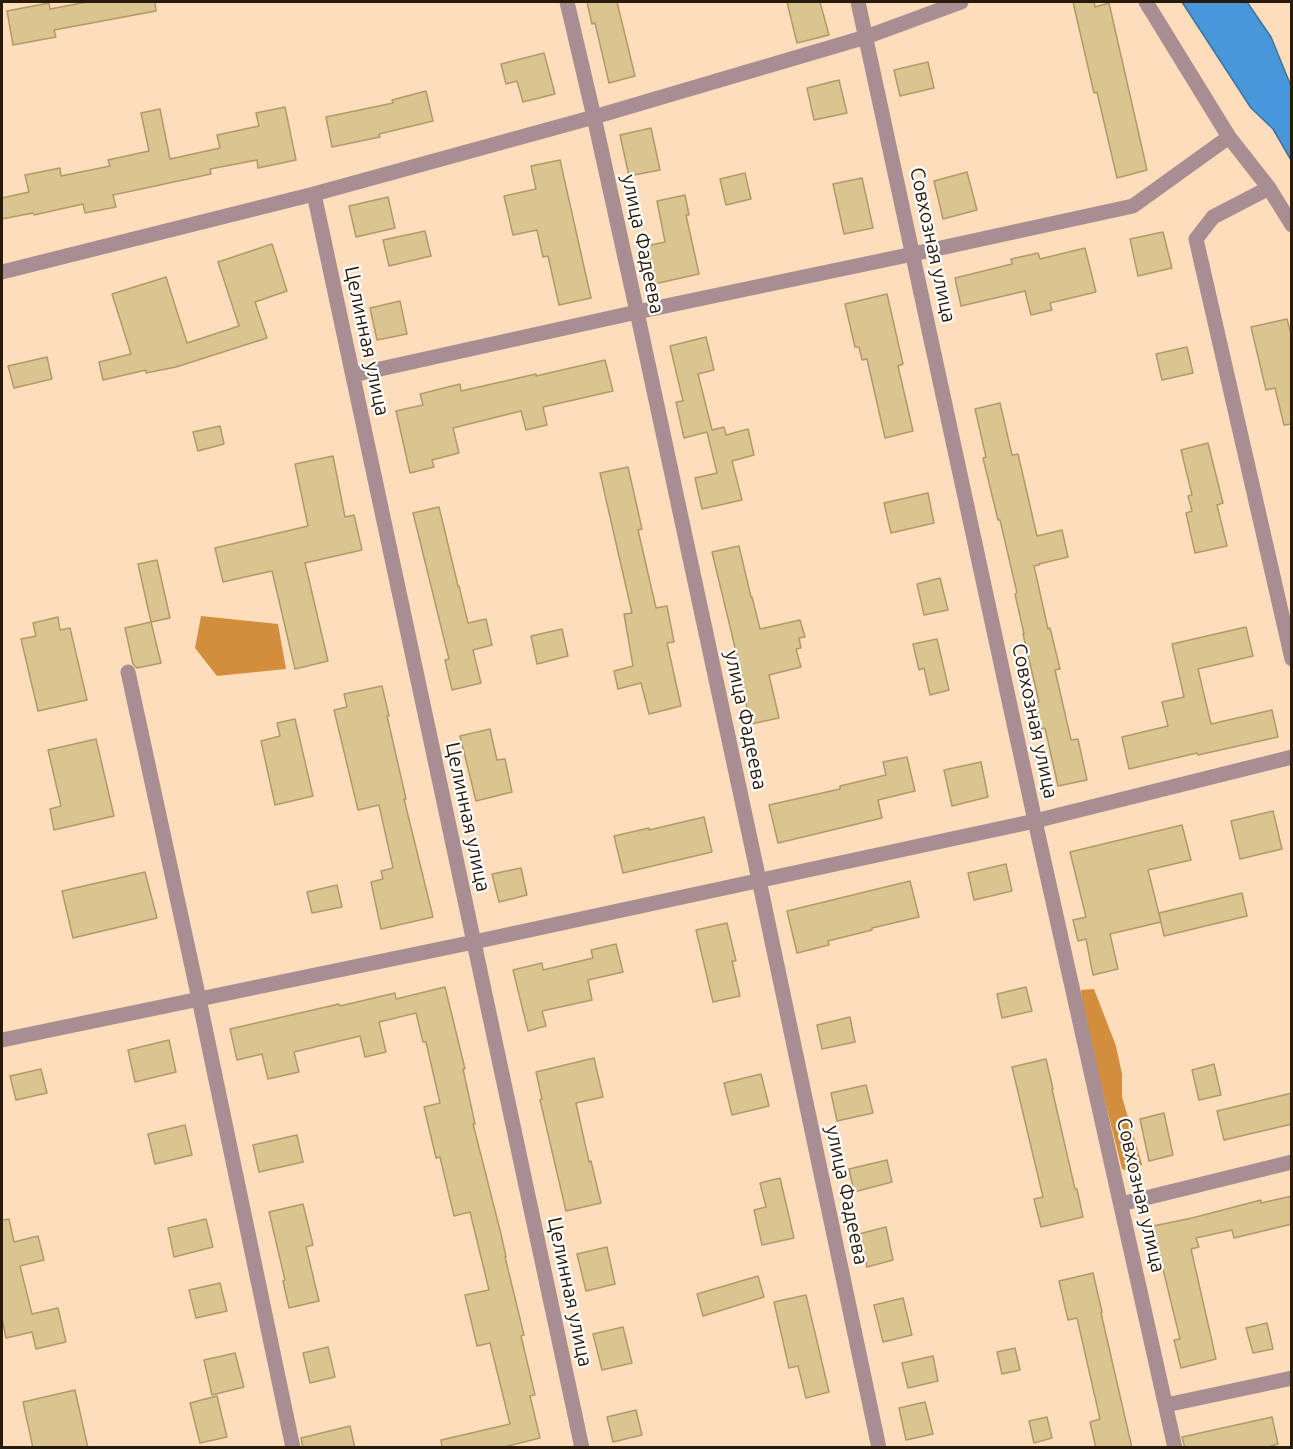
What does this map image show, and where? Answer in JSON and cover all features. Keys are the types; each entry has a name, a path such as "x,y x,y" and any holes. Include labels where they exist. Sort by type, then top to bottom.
{"street":[{"name":"улица Фадеева","path":"567,2 637,312 879,1448"},
{"name":"Совхозная улица","path":"858,2 1035,822 1175,1448"},
{"path":"2,272 314,195 594,117 866,37 961,2"},
{"path":"1146,2 1229,137 1269,189 1292,225"},
{"path":"353,375 1133,206 1229,137"},
{"path":"1269,189 1213,217 1196,239 1292,659"},
{"name":"Целинная улица","path":"314,195 582,1448"},
{"path":"128,672 293,1448"},
{"path":"2,1040 1035,822 1292,757"},
{"path":"1121,1204 1292,1162"},
{"path":"1166,1405 1292,1377"}],"shaded area":[{"path":"201,616 278,624 286,669 217,676 195,648"},
{"path":"1094,989 1116,1046 1122,1074 1122,1097 1142,1164 1137,1174 1122,1169 1085,1030 1081,990"}],"water":[{"path":"1182,2 1247,2 1271,37 1291,86 1291,160 1273,129 1251,108"}],"building":[{"path":"87,2 155,2 156,11 54,30 56,37 13,45 7,11 49,3 50,9"},
{"path":"587,2 617,2 635,76 609,83 595,23 592,24"},
{"path":"787,2 820,2 829,35 797,43"},
{"path":"1073,2 1094,2 1095,7 1109,3 1147,170 1117,178"},
{"path":"544,53 555,94 523,102 517,81 506,84 501,64"},
{"path":"928,62 934,88 900,96 894,70"},
{"path":"839,80 847,113 814,120 807,88"},
{"path":"426,91 433,121 379,134 380,137 332,147 326,117 393,103 392,100"},
{"path":"285,107 296,160 258,168 257,160 210,169 211,174 113,195 116,207 85,213 83,204 34,215 33,213 2,219 2,198 29,192 25,175 60,168 61,176 110,166 108,160 149,151 141,113 160,109 170,159 220,148 217,135 259,126 256,113"},
{"path":"651,128 660,170 629,176 620,135"},
{"path":"560,160 591,298 559,305 548,256 543,257 537,230 513,235 504,196 536,189 531,166"},
{"path":"967,172 977,210 943,219 934,181"},
{"path":"745,173 751,199 726,205 720,179"},
{"path":"862,178 873,228 844,234 833,184"},
{"path":"685,195 689,215 686,215 699,274 654,284 646,246 665,242 657,201"},
{"path":"388,197 395,228 356,237 349,206"},
{"path":"425,231 431,256 389,266 383,240"},
{"path":"1163,232 1172,268 1138,276 1130,239"},
{"path":"272,244 287,291 255,302 267,338 176,367 146,373 146,370 103,380 99,362 131,354 112,294 166,277 187,343 239,326 218,262"},
{"path":"1085,248 1096,292 1050,303 1052,310 1031,315 1025,291 961,306 955,278 1012,264 1011,259 1038,253 1040,259"},
{"path":"887,294 903,364 898,366 913,431 885,438 867,359 862,360 859,347 855,347 845,304"},
{"path":"400,301 407,334 377,340 370,308"},
{"path":"1287,319 1292,338 1292,424 1284,425 1275,388 1266,390 1251,327"},
{"path":"706,337 714,370 698,374 712,430 724,427 726,435 748,429 754,455 732,461 742,500 702,509 695,478 717,473 707,432 684,438 676,402 683,401 670,346"},
{"path":"1187,347 1193,373 1162,380 1156,354"},
{"path":"47,357 52,379 14,388 8,366"},
{"path":"605,360 613,391 543,407 547,425 526,430 521,411 453,428 459,453 432,460 434,467 410,473 396,411 423,405 420,394 460,384 461,391"},
{"path":"1000,403 1012,455 1018,454 1037,536 1062,530 1068,557 1034,566 1048,629 1050,628 1060,669 1055,670 1071,740 1078,739 1087,780 1058,786 1045,728 1041,729 1034,703 1039,702 1023,634 1015,594 1017,593 983,458 986,457 975,409"},
{"path":"220,426 224,444 198,451 193,432"},
{"path":"1208,443 1223,503 1217,505 1227,546 1195,553 1186,513 1192,511 1188,496 1192,495 1181,450"},
{"path":"333,456 345,517 354,515 362,550 305,563 328,661 295,669 272,571 223,582 215,548 308,526 295,464"},
{"path":"628,467 642,529 638,530 656,608 667,606 674,642 667,643 681,706 649,714 641,683 618,689 614,671 633,666 624,614 632,613 600,473"},
{"path":"928,493 934,523 891,533 884,503"},
{"path":"439,507 468,623 486,619 492,645 473,650 481,683 452,690 445,660 449,659 413,513"},
{"path":"739,546 760,629 800,620 805,637 799,638 801,648 796,649 801,667 769,675 779,718 751,724 712,552"},
{"path":"157,560 170,618 151,622 138,564"},
{"path":"940,578 948,610 924,615 917,584"},
{"path":"58,617 60,630 70,628 87,700 38,711 21,639 36,636 33,623"},
{"path":"151,622 161,663 137,668 133,664 125,628"},
{"path":"1246,627 1253,656 1198,669 1211,724 1272,710 1278,737 1129,769 1122,737 1168,726 1162,702 1184,697 1172,644"},
{"path":"562,629 568,656 537,664 531,636"},
{"path":"937,639 949,690 930,695 924,668 919,670 913,644"},
{"path":"382,686 406,799 404,799 433,917 381,929 371,882 383,879 381,871 393,868 379,805 358,810 334,710 347,707 344,694"},
{"path":"295,719 313,796 275,805 261,741 280,736 277,723"},
{"path":"490,729 497,760 505,759 512,792 476,801 460,736"},
{"path":"96,739 114,816 54,830 50,809 61,806 48,750"},
{"path":"907,757 915,791 878,800 882,818 778,843 769,805 840,789 840,786 886,775 883,762"},
{"path":"981,762 988,797 952,806 944,770"},
{"path":"1273,811 1282,849 1240,859 1231,821"},
{"path":"704,817 712,852 623,873 614,836"},
{"path":"1182,825 1191,860 1148,870 1161,922 1110,934 1118,969 1093,975 1086,939 1078,941 1073,920 1086,917 1070,852"},
{"path":"1006,864 1012,891 974,900 968,873"},
{"path":"521,868 527,895 499,902 492,874"},
{"path":"145,872 157,918 73,938 62,891"},
{"path":"910,881 919,917 872,928 872,930 828,941 829,945 797,953 787,911"},
{"path":"337,885 342,907 312,913 307,892"},
{"path":"1242,893 1247,916 1164,936 1159,913"},
{"path":"727,923 736,961 732,961 740,996 713,1002 696,930"},
{"path":"616,944 623,972 588,980 592,1000 542,1011 546,1026 528,1031 513,970 542,963 543,970 593,958 591,950"},
{"path":"445,987 465,1069 463,1069 475,1124 473,1124 524,1335 521,1336 535,1395 530,1396 540,1438 500,1448 442,1448 441,1440 510,1424 490,1343 477,1346 465,1295 489,1290 470,1212 454,1216 440,1157 436,1158 424,1107 440,1103 426,1042 423,1042 416,1013 379,1022 386,1052 365,1057 360,1036 294,1052 299,1072 268,1079 262,1054 237,1060 230,1029 395,993 396,999"},
{"path":"1026,987 1032,1011 1002,1018 997,994"},
{"path":"850,1017 855,1042 822,1049 817,1025"},
{"path":"169,1040 176,1072 135,1082 128,1050"},
{"path":"594,1058 603,1097 576,1103 601,1203 566,1211 540,1100 542,1099 536,1072"},
{"path":"1046,1059 1083,1217 1041,1227 1034,1199 1043,1197 1012,1067"},
{"path":"1214,1064 1221,1095 1199,1100 1192,1070"},
{"path":"41,1069 47,1093 16,1100 10,1076"},
{"path":"761,1074 769,1106 732,1115 724,1083"},
{"path":"866,1085 873,1113 837,1121 831,1093"},
{"path":"1292,1093 1292,1124 1224,1140 1217,1111"},
{"path":"1164,1113 1173,1155 1149,1161 1140,1119"},
{"path":"185,1125 192,1155 155,1164 148,1134"},
{"path":"297,1135 303,1162 259,1172 253,1145"},
{"path":"887,1160 892,1182 854,1192 849,1169"},
{"path":"780,1178 794,1238 762,1245 754,1210 766,1207 760,1183"},
{"path":"1292,1196 1292,1224 1234,1238 1232,1230 1196,1238 1199,1247 1191,1249 1216,1359 1181,1368 1174,1340 1180,1339 1160,1257 1155,1258 1148,1227 1261,1200 1261,1203"},
{"path":"303,1204 313,1245 306,1247 319,1301 289,1308 269,1212"},
{"path":"9,1219 14,1242 38,1236 44,1260 20,1266 32,1314 58,1308 66,1342 36,1349 32,1332 6,1338 2,1319 2,1220"},
{"path":"206,1219 213,1247 174,1257 168,1228"},
{"path":"886,1227 893,1260 867,1267 859,1234"},
{"path":"607,1247 615,1284 586,1291 577,1254"},
{"path":"1093,1273 1132,1448 1096,1448 1090,1422 1100,1419 1077,1318 1068,1320 1059,1281"},
{"path":"758,1276 764,1297 703,1316 697,1294"},
{"path":"220,1283 227,1311 196,1318 189,1290"},
{"path":"806,1295 829,1392 806,1398 798,1366 789,1368 774,1302"},
{"path":"903,1298 912,1335 883,1342 874,1305"},
{"path":"1267,1323 1273,1349 1253,1353 1246,1328"},
{"path":"623,1327 632,1363 602,1370 593,1334"},
{"path":"328,1347 335,1377 310,1383 303,1353"},
{"path":"1015,1348 1020,1370 1002,1374 997,1352"},
{"path":"235,1353 244,1387 212,1395 204,1360"},
{"path":"933,1356 938,1381 908,1388 902,1363"},
{"path":"75,1390 88,1448 33,1448 23,1402"},
{"path":"217,1396 227,1437 200,1443 190,1403"},
{"path":"925,1402 933,1434 906,1440 899,1408"},
{"path":"636,1410 642,1435 613,1442 607,1417"},
{"path":"1047,1417 1052,1438 1034,1443 1029,1421"},
{"path":"1272,1417 1278,1444 1264,1448 1185,1448 1182,1437"},
{"path":"350,1426 355,1448 303,1448 301,1438"}]}
